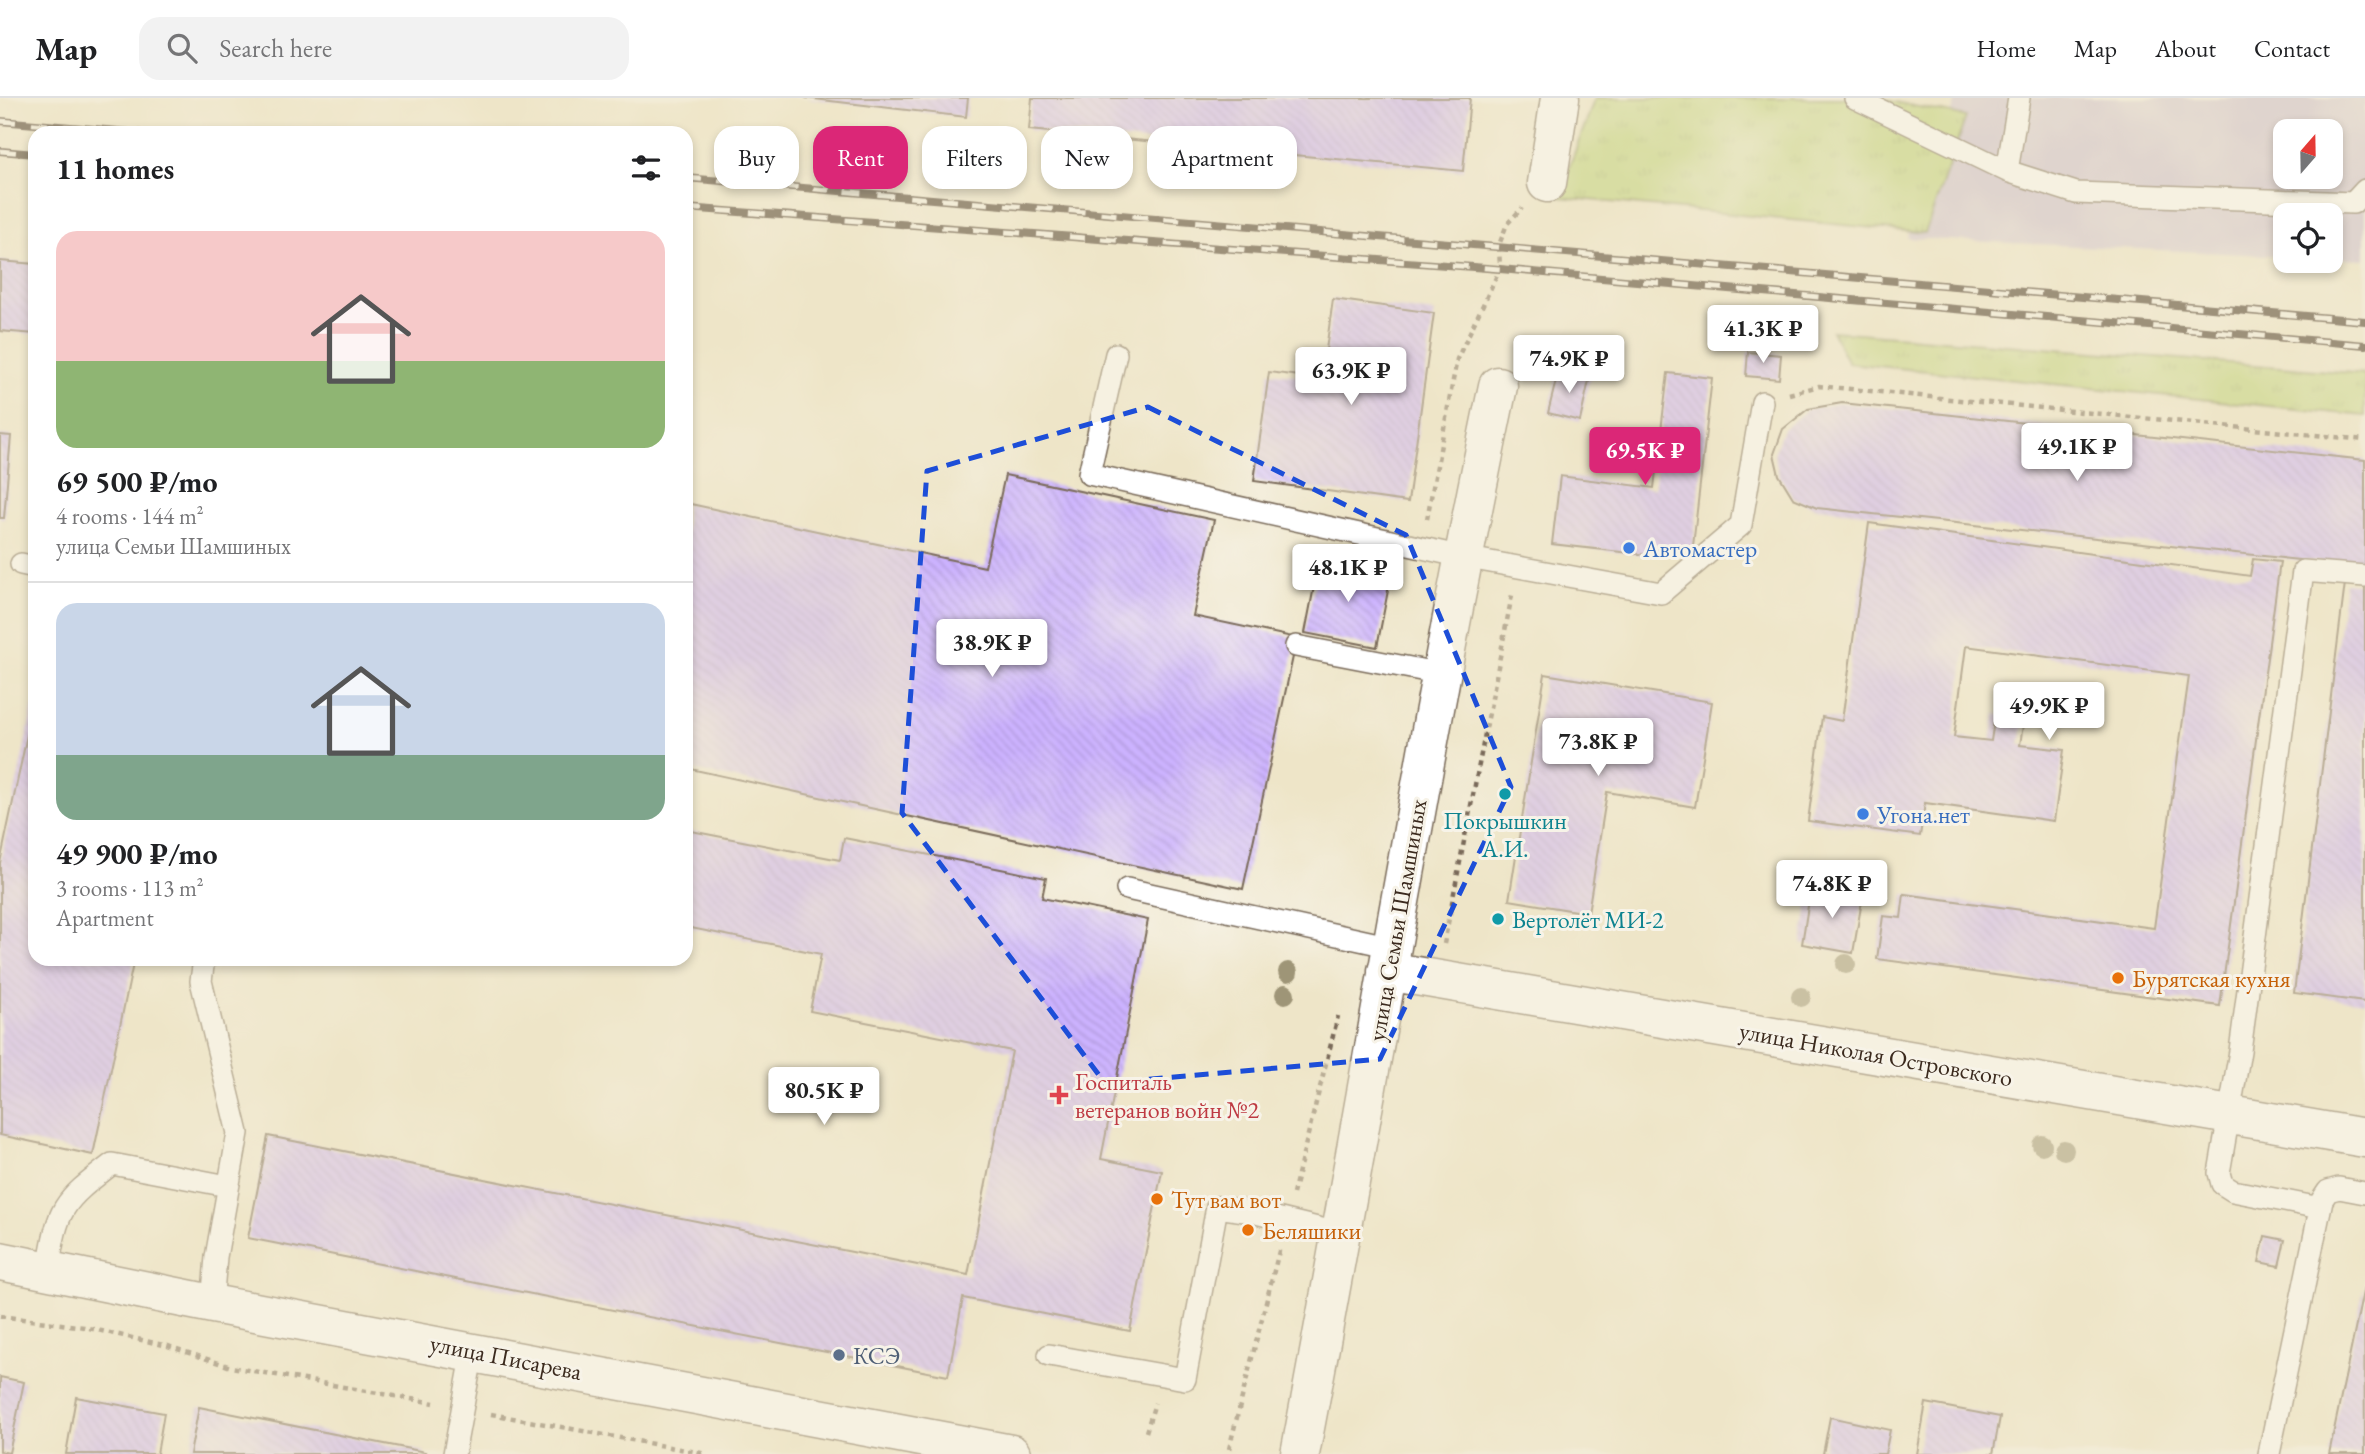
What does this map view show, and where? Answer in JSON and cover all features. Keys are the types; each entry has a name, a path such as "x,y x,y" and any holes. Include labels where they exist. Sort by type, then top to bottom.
{"street":[{"path":"1547,183 1560,98"},
{"name":"улица Семьи Шамшиных","path":"1300,1454 1463,557 1498,386"},
{"name":"улица Николая Островского","path":"1390,959 1438,979 2232,1113 2365,1138"},
{"name":"улица Писарева","path":"0,1261 990,1452"}],"lane":[{"path":"1854,98 2007,171 2076,193 2353,203 2365,190"},
{"path":"2007,171 2019,98"},
{"path":"1116,354 1089,474 1463,557 1661,593 1741,525 1762,402"},
{"path":"2320,1208 2234,1191 2222,1184 2219,1173 2232,1113 2303,571 2365,576"},
{"path":"1296,646 1442,674"},
{"path":"1126,889 1390,959"},
{"path":"203,966 201,981 238,1133 212,1304"},
{"path":"48,1270 56,1221 74,1192 112,1164 228,1186"},
{"path":"2269,1454 2320,1208 2328,1191 2339,1188 2365,1193"},
{"path":"1049,1355 1185,1379 1217,1207 1342,1234"},
{"path":"454,1454 473,1351"}],"path":[{"path":"1762,402 1819,386 2365,440"},
{"path":"1438,979 1517,567"},
{"path":"1228,1449 1340,1007"},
{"path":"0,1316 84,1327 168,1346 231,1367 707,1454"}],"highlighted area":[{"path":"1148,407 1406,535 1511,787 1380,1059 1105,1083 902,813 927,471"}],"shaded area":[{"path":"1957,98 2365,98 2365,259 2343,258 2343,203 2273,203 2273,255 1907,238"}],"green space":[{"path":"1595,98 1876,98 1966,117 1925,233 1558,197"},
{"path":"1832,331 2365,374 2365,416 1848,363"}],"building":[{"path":"805,98 968,98 966,117"},
{"path":"1032,98 1470,98 1463,171 1297,155 1297,126 1147,126 1147,141 1133,140 1133,126 1041,126 1041,131 1029,130"},
{"path":"0,261 28,263 28,333 0,331"},
{"path":"1333,299 1434,313 1408,502 1254,481 1269,372 1322,379"},
{"path":"1748,352 1781,355 1779,379 1746,376"},
{"path":"1559,368 1590,376 1580,421 1548,413"},
{"path":"1668,373 1712,378 1692,555 1648,550 1647,555 1552,544 1560,476 1654,488"},
{"path":"1842,403 2365,460 2365,567 1817,508 1793,498 1779,475 1774,454 1783,429 1808,409"},
{"path":"0,435 11,436 4,518 0,518"},
{"path":"1005,475 1214,520 1193,616 1297,638 1243,889 693,770 693,504 985,567"},
{"path":"1869,523 2250,576 2253,559 2280,562 2220,1006 1877,959 1883,916 1901,918 1904,894 2154,928 2189,676 1966,646 1954,737 1991,741 1995,714 2024,718 2020,745 2064,750 2054,821 1925,803 1920,836 1808,821 1822,717 1842,721"},
{"path":"1319,561 1391,575 1377,647 1305,633"},
{"path":"2345,583 2365,585 2365,1002 2294,993"},
{"path":"1545,674 1712,702 1695,807 1607,792 1588,913 1509,900"},
{"path":"28,730 28,966 133,966 93,1155 0,1135 0,863"},
{"path":"693,831 840,860 844,838 1046,878 1042,898 1148,920 1101,1159 1162,1171 1130,1331 963,1298 948,1376 248,1238 268,1136 968,1275 1012,1051 810,1011 821,954 693,928"},
{"path":"1811,887 1863,895 1853,953 1802,944"},
{"path":"2265,1236 2285,1240 2279,1266 2259,1262"},
{"path":"2364,1287 2365,1454 2329,1454"},
{"path":"0,1377 24,1382 9,1453 0,1451"},
{"path":"76,1397 164,1413 157,1454 66,1454"},
{"path":"1926,1403 2000,1417 1993,1454 1917,1454"},
{"path":"199,1407 425,1452 190,1454"},
{"path":"1830,1417 1890,1430 1885,1454 1823,1454"}],"railway":[{"path":"0,121 59,126"},
{"path":"0,151 28,153"},
{"path":"693,179 2365,321"},
{"path":"693,209 1500,269 2365,345"}],"place":[{"name":"Автомастер","path":"1629,548"},
{"name":"Покрышкин А.И.","path":"1505,794"},
{"name":"Угона.нет","path":"1863,814"},
{"name":"Вертолёт МИ-2","path":"1498,919"},
{"name":"Бурятская кухня","path":"2118,978"},
{"name":"Госпиталь ветеранов войн №2","path":"1059,1095"},
{"name":"Тут вам вот","path":"1157,1199"},
{"name":"Беляшики","path":"1248,1230"},
{"name":"КСЭ","path":"839,1355"}]}
